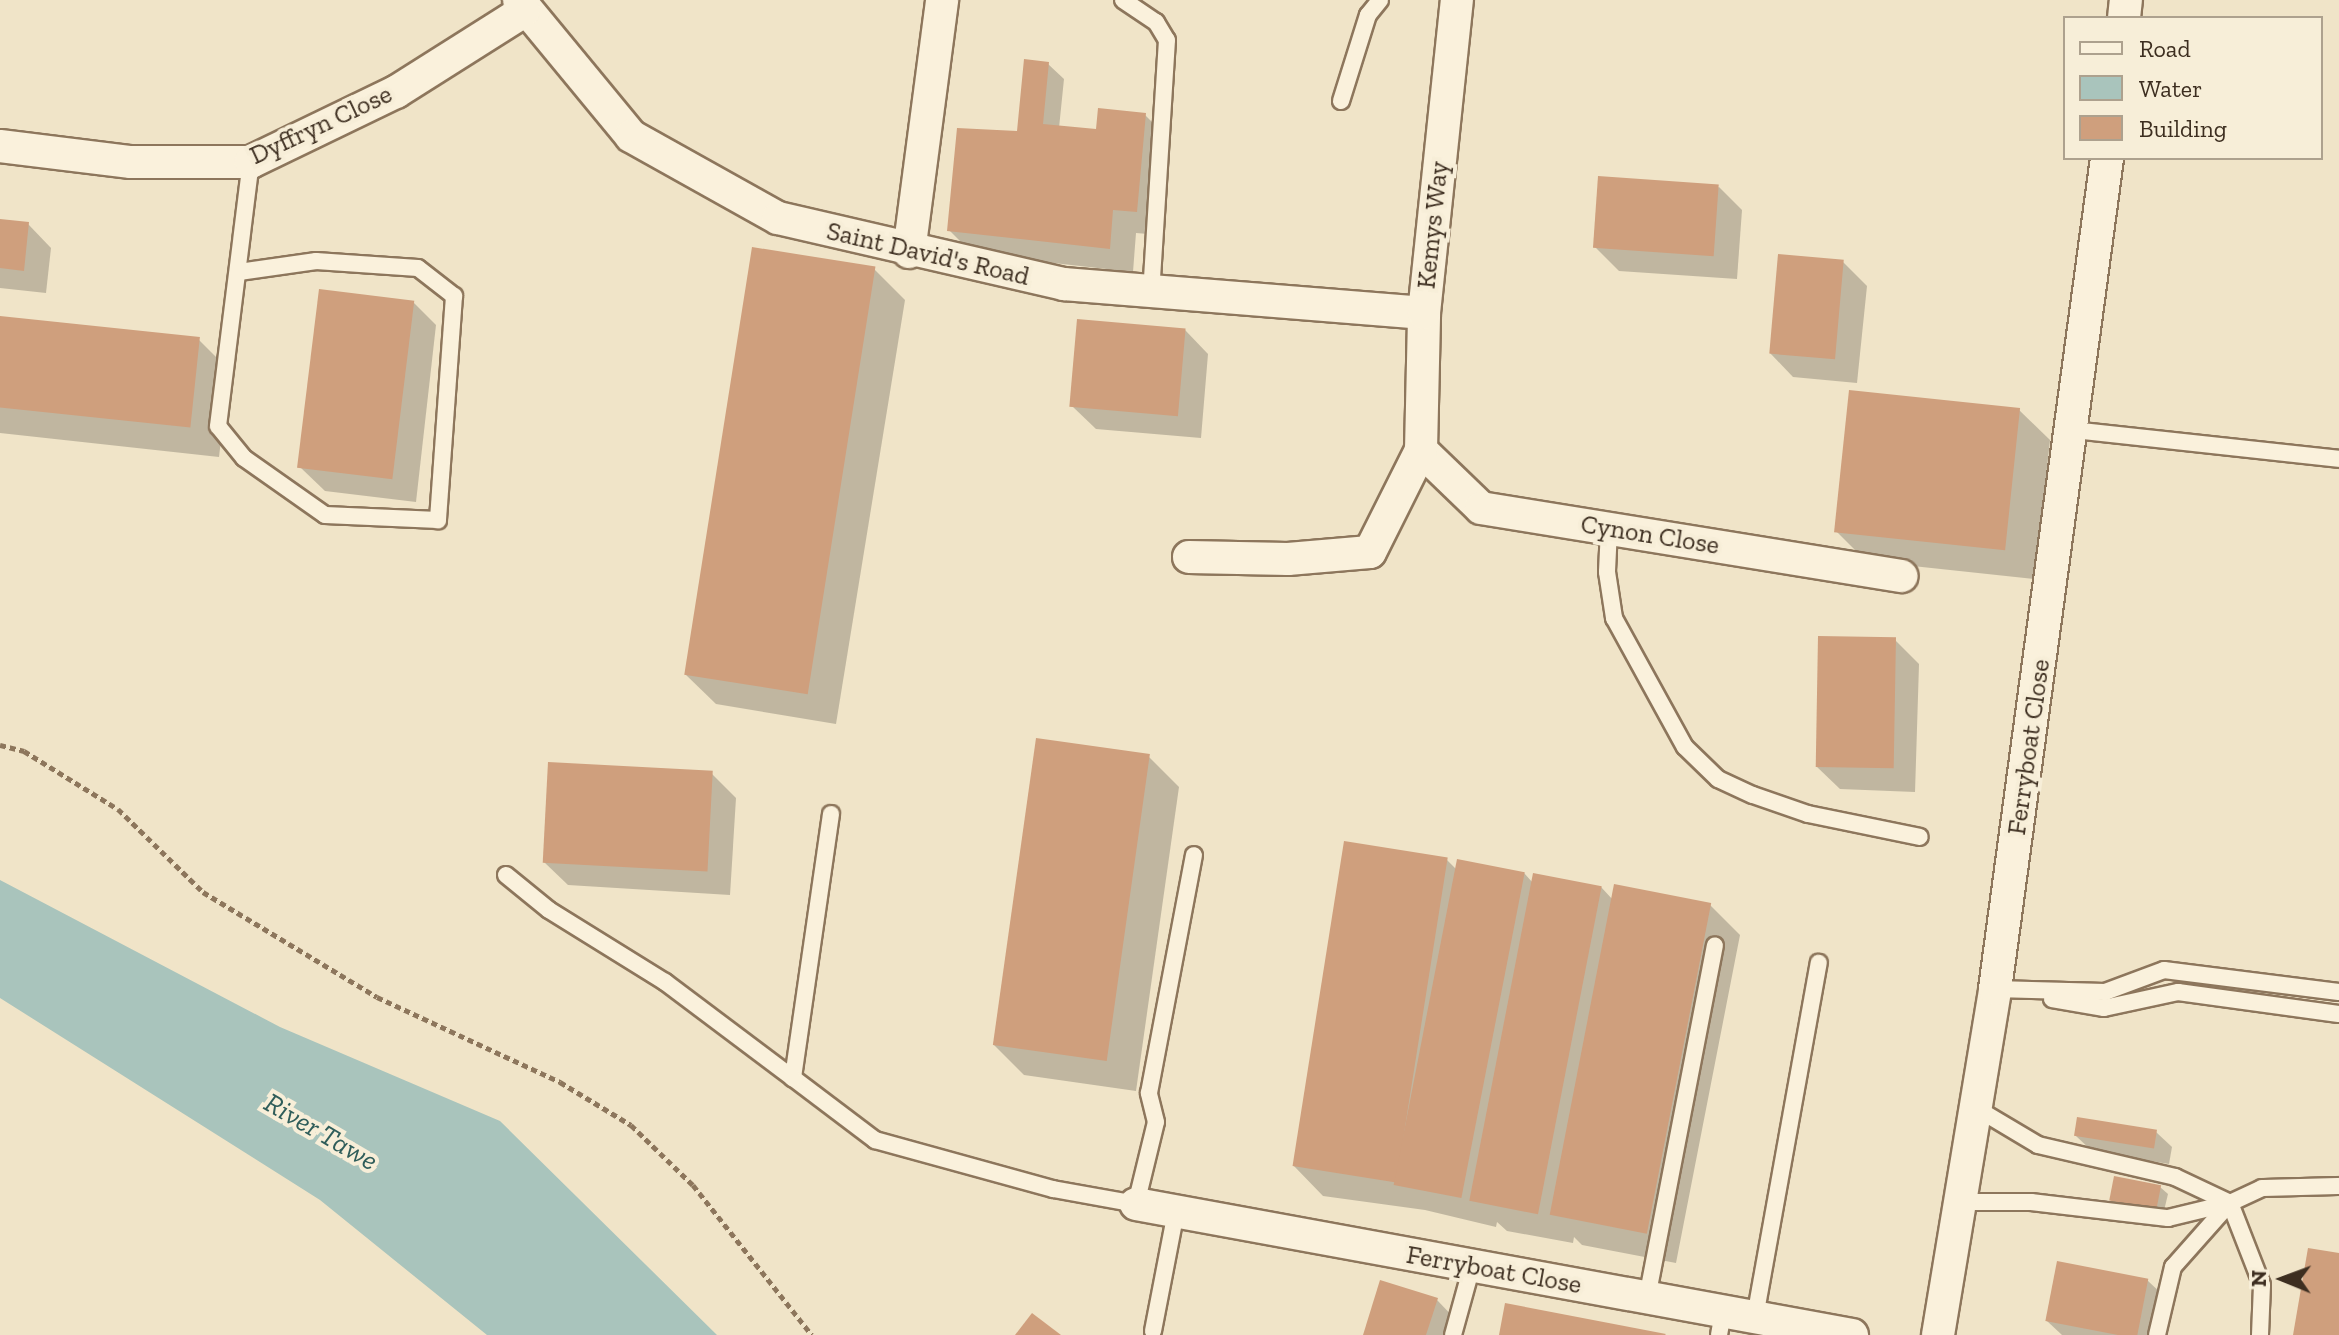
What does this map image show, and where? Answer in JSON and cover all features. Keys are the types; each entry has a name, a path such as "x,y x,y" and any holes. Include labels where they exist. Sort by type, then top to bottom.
{"street":[{"path":"909,252 942,0"},
{"name":"Kemys Way","path":"1421,450 1424,313 1457,0"},
{"name":"Saint David's Road","path":"521,6 631,136 778,218 909,252 1064,284 1424,313"},
{"name":"Dyffryn Close","path":"0,146 131,162 251,162 396,92 521,6"},
{"name":"Ferryboat Close","path":"1938,1335 1995,989 2073,430 2107,160"},
{"path":"1189,557 1288,559 1370,552 1421,450"},
{"name":"Cynon Close","path":"1421,450 1481,508 1902,576"},
{"name":"Ferryboat Close","path":"1136,1204 1647,1298 1721,1323 1755,1317 1852,1335"}],"lane":[{"path":"1123,0 1156,22 1167,40 1151,291"},
{"path":"1341,101 1368,15 1380,0"},
{"path":"239,272 316,261 418,268 454,296 438,520 325,515 236,447 218,426 251,162"},
{"path":"2073,430 2339,459"},
{"path":"1609,529 1607,572 1614,618 1685,747 1718,779 1753,795 1808,814 1920,837"},
{"path":"793,1078 831,814"},
{"path":"506,875 549,910 665,982 875,1140 1053,1189 1136,1204 1156,1122 1149,1093 1194,855"},
{"path":"1647,1298 1715,946"},
{"path":"1755,1317 1819,963"},
{"path":"1995,989 2105,992 2164,970 2339,992"},
{"path":"1995,989 2104,1008 2178,992 2339,1014"},
{"path":"1976,1108 2038,1145 2175,1177 2230,1203 2262,1285 2260,1335"},
{"path":"1961,1202 2031,1202 2168,1218 2230,1203 2262,1188 2339,1186"},
{"path":"2157,1335 2173,1267 2230,1203"},
{"path":"1153,1331 1176,1212"},
{"path":"1453,1335 1472,1266"}],"path":[{"path":"0,745 24,751 118,809 203,892 297,949 377,997 560,1082 631,1125 693,1185 812,1335"}],"water":[{"name":"River Tawe","path":"0,880 280,1027 500,1121 717,1335 487,1335 320,1200 0,998"}],"building":[{"path":"1024,59 1049,62 1043,124 1096,129 1098,108 1146,113 1137,212 1113,210 1110,249 947,231 957,128 1017,131"},
{"path":"1598,176 1719,184 1714,256 1593,248"},
{"path":"0,219 29,222 24,271 0,268"},
{"path":"752,247 875,267 808,694 684,675"},
{"path":"1778,254 1844,260 1835,359 1769,354"},
{"path":"319,289 414,301 392,479 297,468"},
{"path":"0,316 200,337 190,428 0,408"},
{"path":"1077,319 1186,328 1178,416 1069,407"},
{"path":"1849,390 2020,408 2005,550 1834,532"},
{"path":"1818,636 1896,637 1894,768 1816,767"},
{"path":"1036,738 1150,754 1107,1061 993,1045"},
{"path":"548,762 713,771 707,871 543,863"},
{"path":"1344,841 1448,857 1396,1182 1293,1166"},
{"path":"1457,859 1525,872 1461,1198 1394,1185"},
{"path":"1533,873 1602,886 1538,1214 1469,1201"},
{"path":"1614,884 1711,903 1647,1234 1550,1215"},
{"path":"2077,1117 2157,1130 2154,1148 2074,1136"},
{"path":"2114,1176 2161,1185 2156,1210 2109,1201"},
{"path":"2308,1248 2339,1253 2339,1335 2293,1335"},
{"path":"2057,1261 2148,1279 2137,1335 2118,1335 2045,1321"},
{"path":"1380,1280 1438,1298 1426,1335 1363,1335"},
{"path":"1505,1303 1666,1334 1499,1335"},
{"path":"1032,1313 1061,1335 1015,1335"}]}
